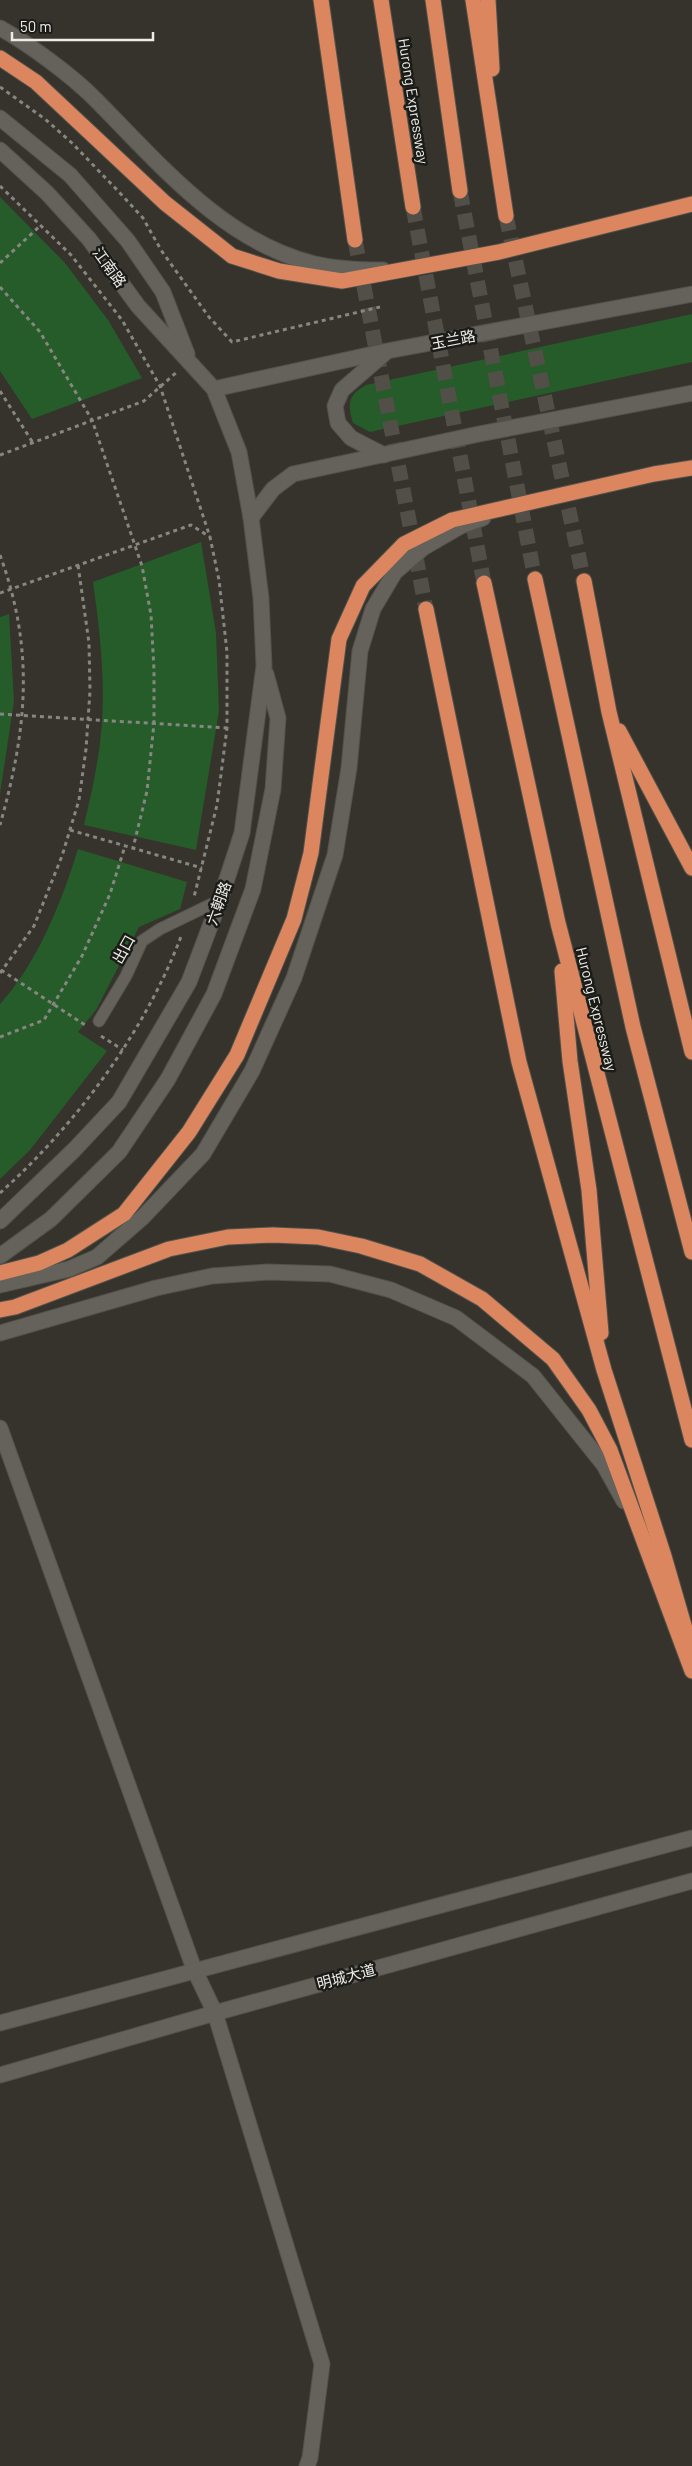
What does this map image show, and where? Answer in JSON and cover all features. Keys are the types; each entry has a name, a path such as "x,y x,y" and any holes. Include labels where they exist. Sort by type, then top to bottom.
{"highway":[{"path":"321,0 355,240"},
{"name":"Hurong Expressway","path":"381,0 413,207"},
{"path":"433,0 460,191"},
{"path":"473,0 506,216"},
{"path":"488,0 498,161"},
{"path":"0,58 36,82 165,203 232,256 279,270 342,281 499,252 692,204"},
{"path":"0,1273 40,1263 68,1250 124,1214 189,1132 237,1055 294,919 311,853 339,640 363,586 404,544 452,520 654,474 692,468"},
{"name":"Hurong Expressway","path":"535,579 633,1027 692,1252"},
{"path":"584,581 609,712 692,1052"},
{"name":"Hurong Expressway","path":"484,583 558,923 692,1440"},
{"path":"426,609 519,1062 604,1370 664,1556 692,1653"},
{"path":"609,712 692,868"},
{"path":"558,923 570,1061 589,1190 604,1370"},
{"path":"0,1310 15,1307 169,1249 228,1237 273,1235 318,1237 361,1246 420,1264 482,1298 553,1359 589,1410 610,1450 643,1535 671,1619 692,1671"}],"street":[{"path":"0,28 20,39 93,96 136,142 191,194 239,230 270,247 317,265 372,270 405,270"},
{"path":"0,118 70,175 101,208 128,242 163,292 190,361"},
{"name":"江南路","path":"0,150 47,193 89,239 138,306 214,389 239,452 251,518"},
{"name":"玉兰路","path":"214,389 387,351 688,294"},
{"path":"384,455 350,438 338,423 335,406 342,390 387,351"},
{"path":"251,518 273,489 293,474 479,434 692,394"},
{"path":"0,1285 69,1268 97,1256 143,1217 202,1154 252,1072 290,986 334,855 348,768 360,651 374,609 395,572 423,548 461,526 537,500"},
{"name":"六朝路","path":"0,1221 74,1150 119,1102 189,982 220,900 242,833 264,666 261,598 251,518"},
{"path":"0,1256 51,1219 119,1152 168,1079 214,994 253,889 273,789 278,718 264,666"},
{"path":"0,1333 156,1288 212,1276 268,1272 330,1274 391,1290 456,1318 533,1376 604,1465 643,1535"},
{"path":"0,1428 194,1969 215,2012 322,2364 310,2458 307,2466"},
{"path":"0,2022 692,1838"},
{"name":"明城大道","path":"0,2075 215,2012 692,1881"}],"lane":[{"name":"出口","path":"95,1025 126,976 142,941 190,914 220,900"}],"path":[{"path":"0,186 71,255 122,320 160,386 210,537 219,580 227,652 227,728 217,805 190,914 168,971 123,1050 66,1125 0,1193"},
{"path":"0,263 41,225"},
{"path":"0,287 40,332 92,420 136,544 151,615 154,723 147,791 133,848"},
{"path":"232,342 380,307"},
{"path":"0,455 144,400 190,361"},
{"path":"0,391 33,443"},
{"path":"0,593 191,526 210,537"},
{"path":"0,556 12,588 20,623 24,669 21,715 12,784 2,811 0,825"},
{"path":"78,565 89,644 88,719 79,800 62,856 34,926 1,971 52,1004 95,1025"},
{"path":"0,714 227,728"},
{"path":"70,830 202,868"},
{"path":"0,1037 44,1020 82,956 110,894 125,846"},
{"path":"100,1035 123,1050"}],"green space":[{"path":"0,197 65,263 108,320 142,378 32,419 0,371"},
{"path":"692,314 692,362 370,432 353,423 350,410 352,396 366,385"},
{"path":"201,542 216,633 219,711 196,850 84,825 98,757 103,696 102,658 93,582"},
{"path":"9,614 14,701 0,794 0,617"},
{"path":"78,849 187,882 180,909 139,927 96,1010 78,1032 107,1051 30,1150 0,1179 0,1004 26,970 37,951 56,910"}],"tunnel":[{"path":"460,191 535,579"},
{"path":"413,207 484,583"},
{"path":"506,216 584,581"},
{"path":"355,240 426,609"}]}
